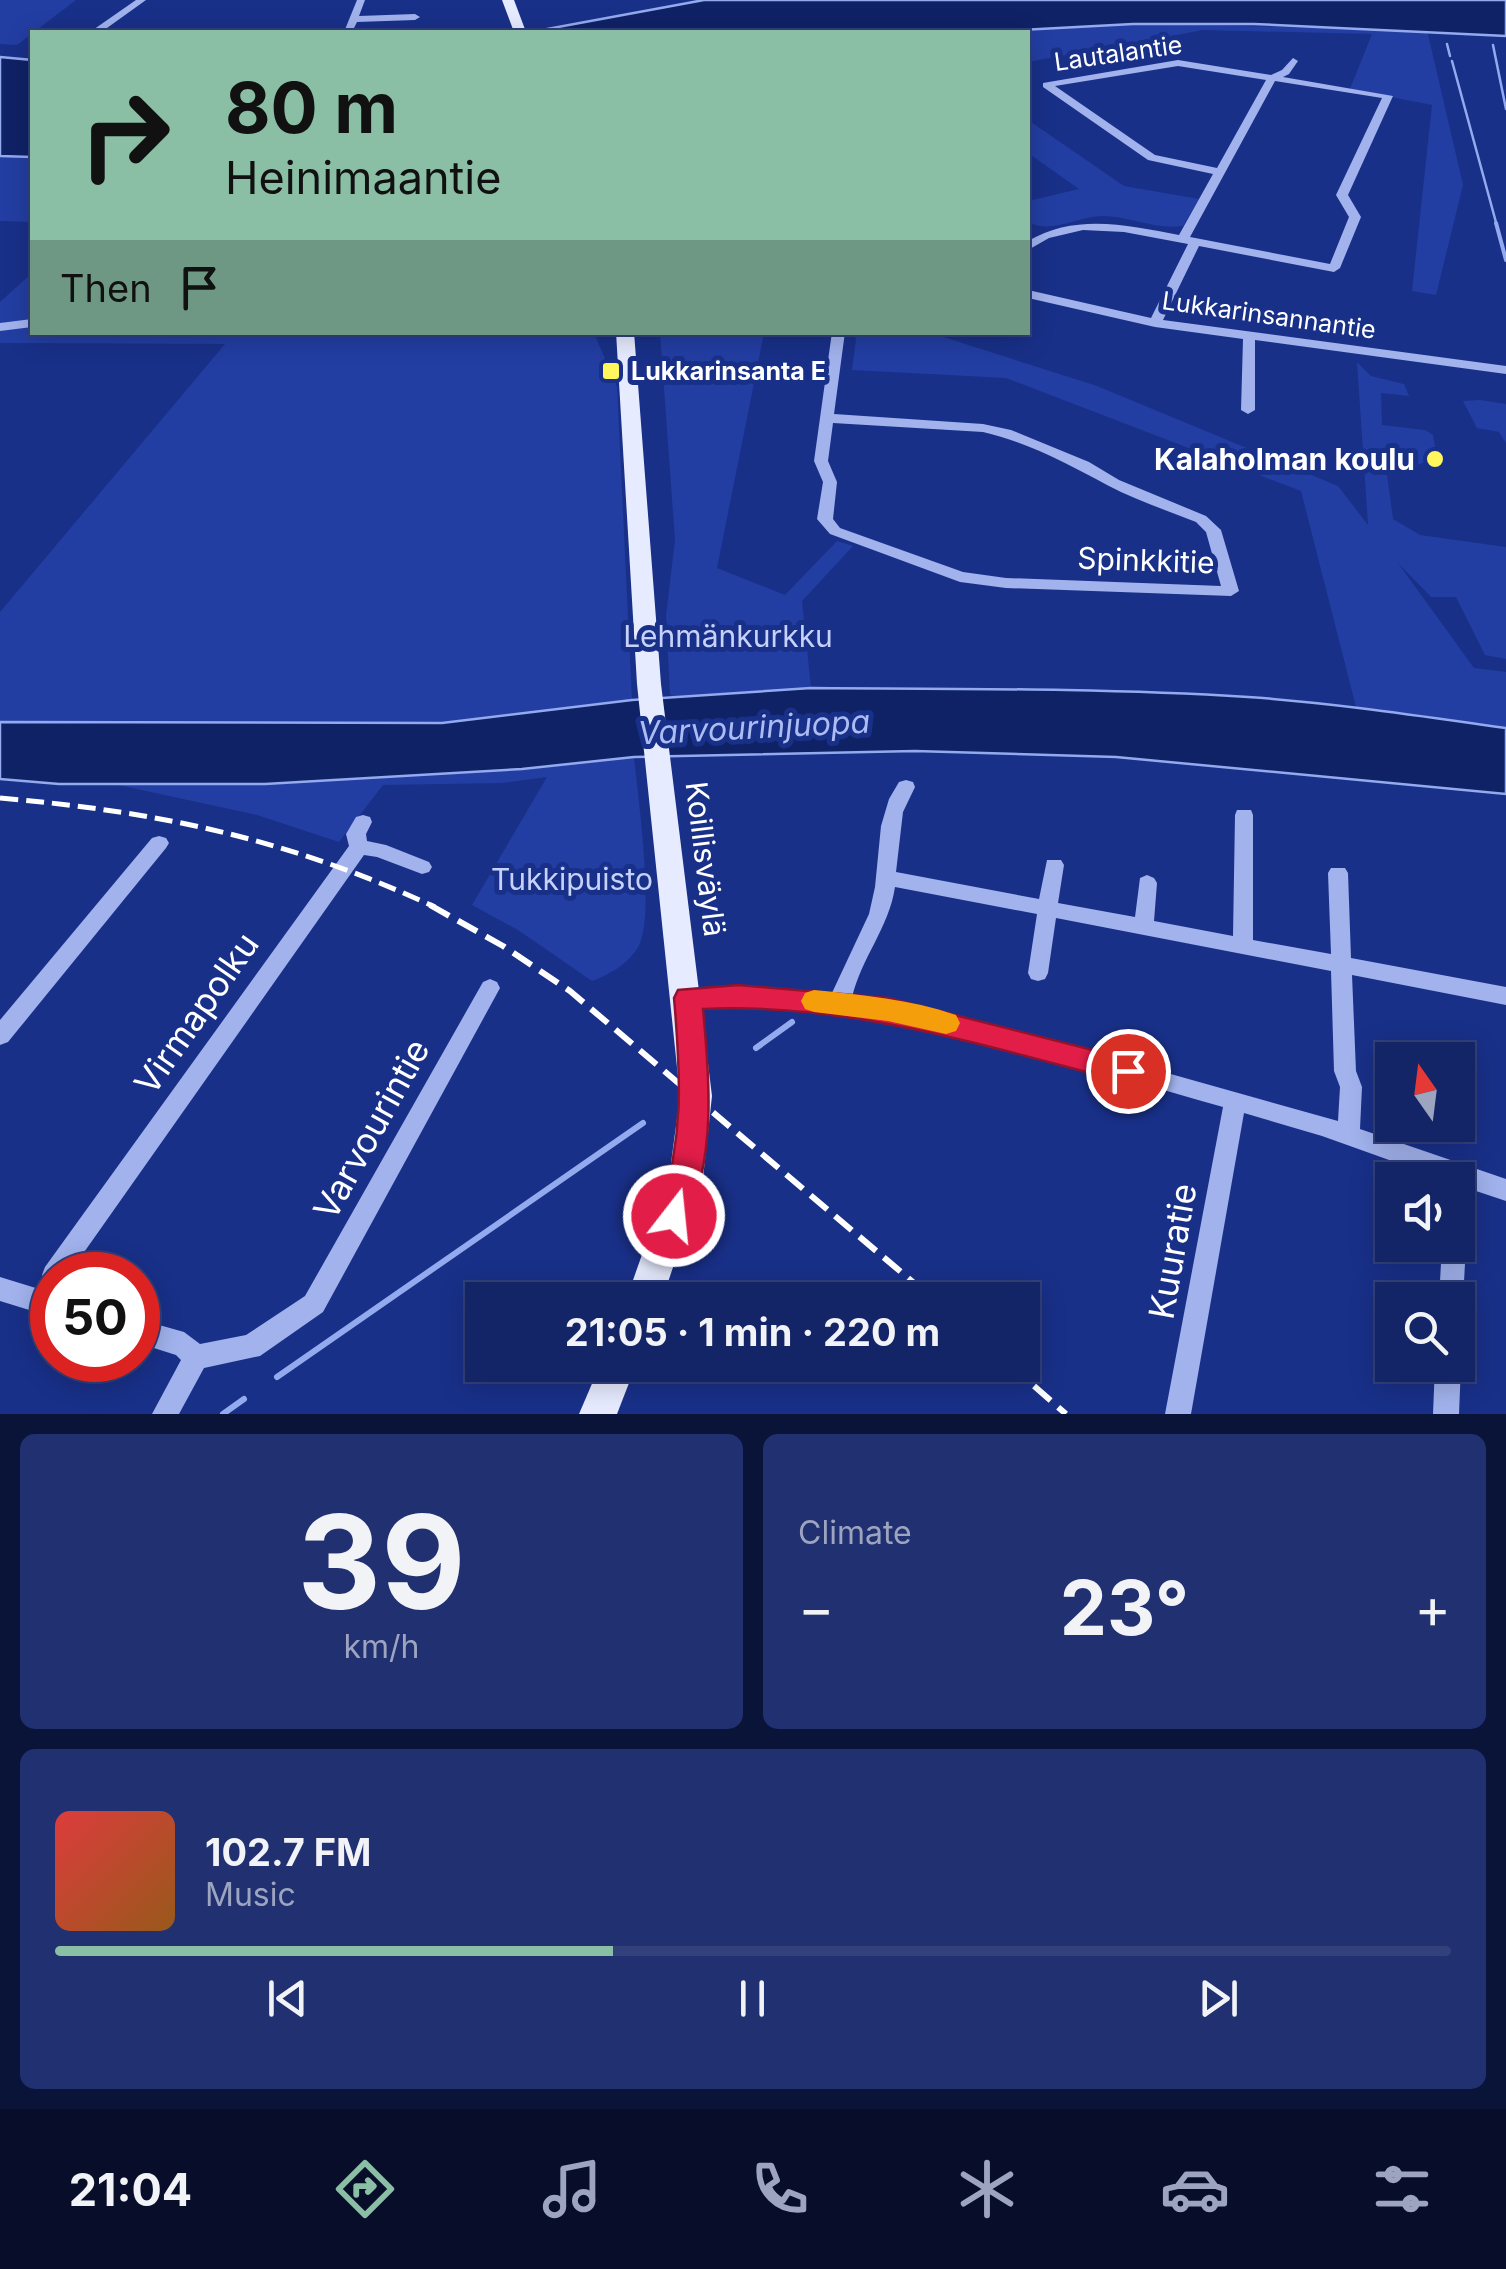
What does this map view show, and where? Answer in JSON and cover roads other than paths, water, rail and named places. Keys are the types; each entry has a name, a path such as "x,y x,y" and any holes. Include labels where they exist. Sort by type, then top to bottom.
{"main road":[{"path":"507,1 518,26"},
{"name":"Koillisväylä","path":"613,335 625,360"},
{"name":"Koillisväylä","path":"625,335 648,684 674,921 688,998 696,1096 686,1178 650,1282"},
{"path":"598,1414 611,1382"}],"street":[{"path":"97,30 142,0"},
{"path":"349,30 361,0"},
{"path":"354,18 415,17"},
{"path":"1155,323 1220,172 1272,78 1286,72 1293,61"},
{"name":"Lautalantie","path":"1220,172 1152,158 1046,85 1178,63 1272,78"},
{"path":"1030,244 1039,237 1097,226 1334,268 1355,218 1342,196 1359,152 1371,142 1388,96 1272,78"},
{"path":"1030,230 1039,237"},
{"name":"Lukkarinsannantie","path":"1030,294 1155,323 1249,338 1506,370"},
{"path":"0,327 30,323"},
{"name":"Spinkkitie","path":"828,418 984,428 1084,464 1114,483 1201,519 1213,530 1231,591 1006,583 960,577 834,532 825,519 830,482 821,461 839,335"},
{"path":"1248,410 1249,338"},
{"path":"840,1003 843,986 874,929 886,878 894,804 906,787"},
{"path":"1244,815 1244,946"},
{"path":"363,822 356,834 359,847 379,850 422,867"},
{"path":"0,1036 159,844"},
{"name":"Virmapolku","path":"70,1252 359,847"},
{"path":"1038,973 1054,865"},
{"path":"1338,873 1345,1071 1351,1086 1348,1134"},
{"path":"886,878 1506,996"},
{"path":"1144,927 1147,883"},
{"name":"Varvourintie","path":"196,1357 251,1348 314,1304 490,988"},
{"path":"688,998 738,996 888,1009 1235,1101 1348,1134 1417,1162"},
{"name":"Kuuratie","path":"1178,1414 1235,1101"},
{"path":"1475,1182 1506,1190"},
{"path":"0,1289 30,1298"},
{"path":"160,1338 184,1345 196,1357 166,1414"},
{"path":"1446,1414 1447,1382"}],"water":[{"path":"704,0 1506,0 1506,36 1254,24 1133,24 1020,30 542,30"},
{"path":"0,57 30,60 30,157 0,156"},
{"name":"Varvourinjuopa","path":"811,688 1084,690 1248,697 1506,728 1506,794 1116,757 915,751 634,757 522,769 265,784 59,784 0,779 0,722 442,723 632,700"}],"waterway":[{"path":"1447,44 1450,56"},
{"path":"1493,45 1506,109"},
{"path":"1452,61 1497,226"},
{"path":"1496,223 1506,260"},
{"path":"756,1048 792,1022"},
{"path":"277,1377 643,1123"},
{"path":"223,1414 244,1399"}],"railway":[{"path":"0,798 115,811 223,832 328,863 435,907"},
{"path":"430,905 503,946 570,991 913,1282"},
{"path":"1029,1382 1066,1414"}],"place":[{"name":"Lukkarinsanta E","path":"611,371"},
{"name":"Kalaholman koulu","path":"1435,459"}],"park label":[{"name":"Lehmänkurkku","path":"728,636"},
{"name":"Tukkipuisto","path":"572,879"}]}
